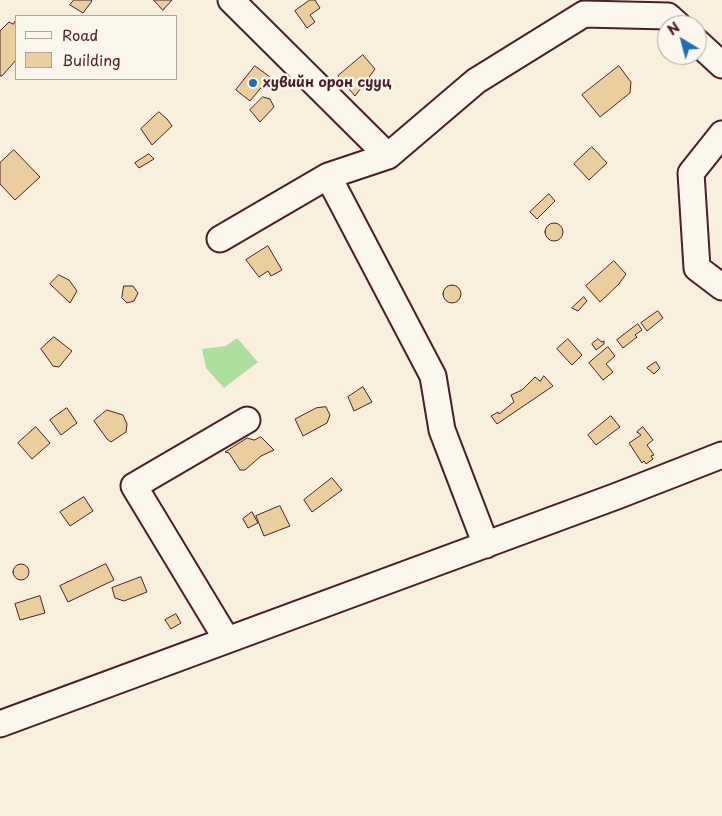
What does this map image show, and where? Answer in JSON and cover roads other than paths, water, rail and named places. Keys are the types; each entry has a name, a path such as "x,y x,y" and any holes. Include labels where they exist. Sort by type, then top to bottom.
{"street":[{"path":"231,0 388,156"},
{"path":"220,239 328,176 388,156 476,81 576,7 658,15"},
{"path":"707,51 722,64"},
{"path":"722,134 691,173 697,268 722,287"},
{"path":"328,176 433,376 442,430 486,545"},
{"path":"227,640 134,486 247,420"},
{"path":"0,724 486,545 722,455"}],"place":[{"name":"хувийн орон сууц","path":"253,83"}]}
